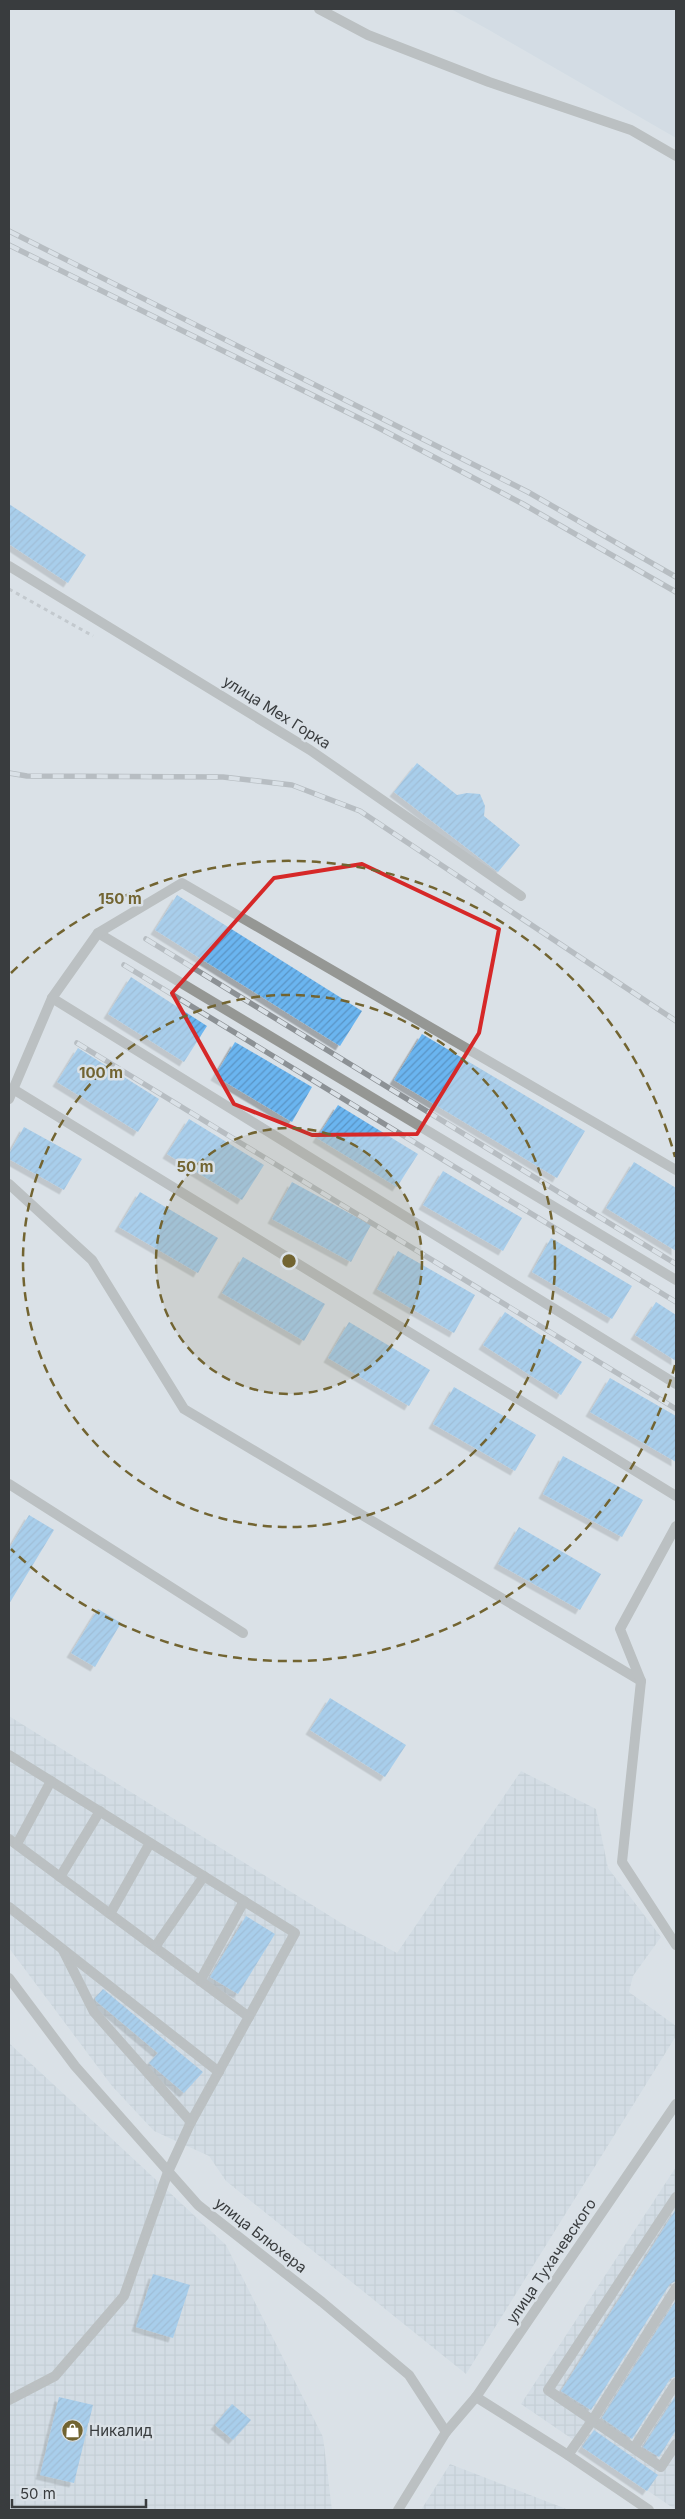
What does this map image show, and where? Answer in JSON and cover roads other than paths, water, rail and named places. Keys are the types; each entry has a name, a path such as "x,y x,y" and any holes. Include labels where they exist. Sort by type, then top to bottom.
{"street":[{"path":"319,9 368,35 489,82 631,130 676,156"},
{"name":"улица Мех Горка","path":"9,566 310,750 521,896"},
{"path":"676,1170 182,883 98,933 52,998 11,1094 676,1496"},
{"path":"98,933 676,1280"},
{"path":"52,998 676,1384"},
{"path":"9,1184 92,1260 184,1409 641,1681"},
{"path":"9,1484 243,1633"},
{"path":"676,1526 620,1629 641,1681 622,1862 676,1945"},
{"path":"9,1754 295,1933 191,2122 168,2172 124,2296 56,2376 9,2400"},
{"path":"51,1781 13,1842 249,2017"},
{"path":"60,1877 100,1811"},
{"path":"110,1914 150,1843"},
{"path":"154,1947 204,1876"},
{"path":"200,1981 244,1901"},
{"path":"9,1907 219,2072"},
{"path":"62,1949 94,2012 191,2122"},
{"name":"улица Блюхера","path":"9,1978 75,2066 198,2205 322,2302 409,2375 446,2432"},
{"name":"улица Тухачевского","path":"446,2432 476,2397 676,2104"},
{"path":"676,2197 548,2390 661,2467 676,2444"},
{"path":"568,2455 592,2421 676,2288"},
{"path":"634,2448 676,2383"},
{"path":"476,2397 568,2455 649,2510"},
{"path":"398,2510 446,2432"}],"railway":[{"path":"9,231 528,492 676,577"},
{"path":"9,245 377,427 523,504 676,592"},
{"path":"9,773 27,776 223,777 292,785 360,811 676,1021"},
{"path":"146,939 676,1264"},
{"path":"124,965 676,1302"},
{"path":"77,1043 676,1409"}],"place":[{"name":"Никалид","path":"73,2430"}]}
